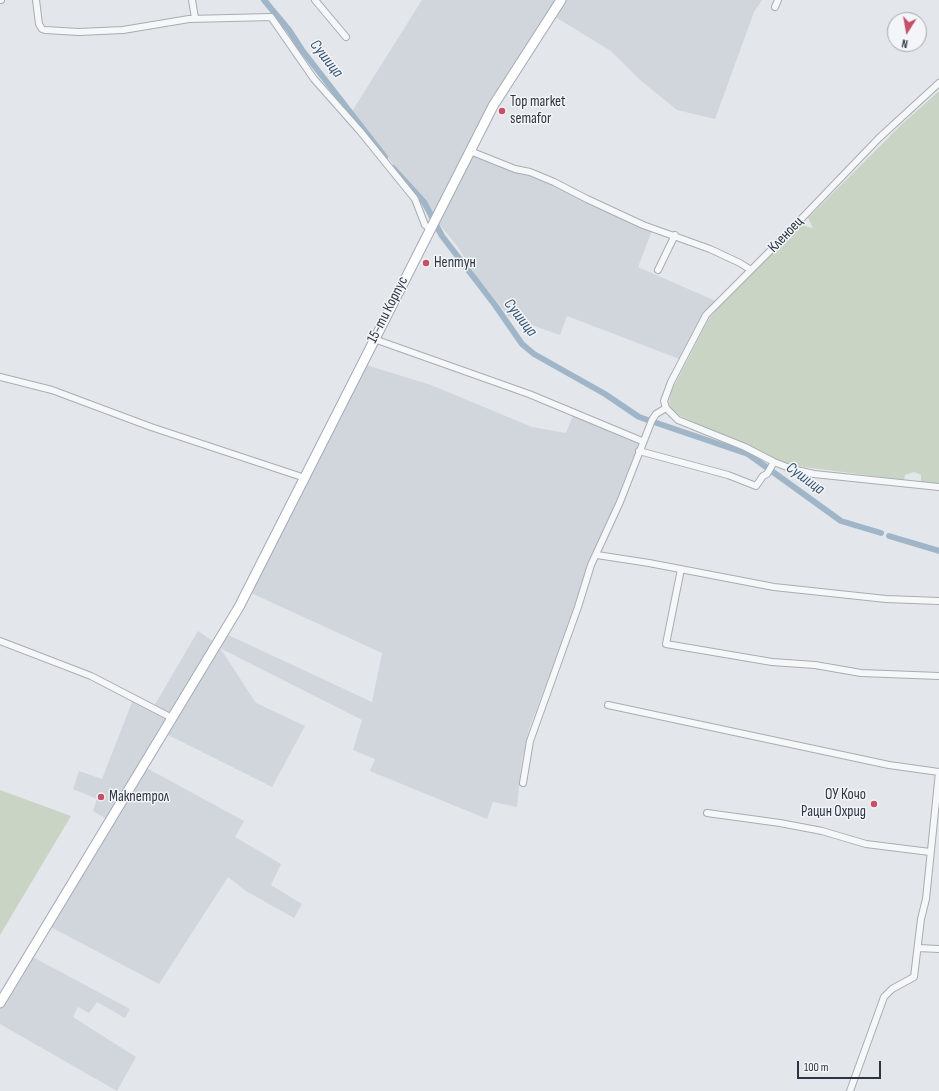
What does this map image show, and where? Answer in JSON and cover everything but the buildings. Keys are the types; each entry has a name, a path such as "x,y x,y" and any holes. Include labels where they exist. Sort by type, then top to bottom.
{"main road":[{"name":"15-ти Корпус","path":"0,1003 239,607 493,106 561,0"}],"street":[{"path":"36,0 39,24 42,29 45,30 79,32 123,30 195,18 265,16 273,19 314,79 360,131 415,199 425,225 431,227"},
{"path":"192,0 195,18"},
{"path":"315,0 346,37"},
{"path":"775,6 778,0"},
{"name":"Кленоец","path":"666,408 664,401 666,393 702,322 718,302 879,138 939,83"},
{"path":"470,150 515,169 542,177 643,225 675,235 740,263 751,270"},
{"path":"658,270 675,235"},
{"path":"374,339 528,394 642,441"},
{"path":"0,377 52,390 151,427 233,453 254,463 305,478"},
{"path":"523,783 530,741 578,607 591,565 597,555 620,502 642,441 656,414 666,408 678,420 745,447 774,462 814,474 939,487"},
{"path":"639,451 728,475 756,486 762,476 769,471 774,462"},
{"path":"597,555 774,587 890,600 939,601"},
{"path":"680,569 666,644 772,662 815,665 861,673 939,676"},
{"path":"0,641 91,676 172,718"},
{"path":"608,705 889,765 939,772 926,899 921,918 914,977 892,989 884,997 850,1091"},
{"path":"707,813 780,823 822,831 866,844 930,852"},
{"path":"918,948 939,949"}],"shaded area":[{"path":"422,0 762,0 754,12 715,119 677,110 640,80 611,51 552,15 470,150 530,172 653,228 638,267 718,302 706,315 682,360 567,316 560,335 509,317 477,277 458,247 435,219 424,202 351,113"},
{"path":"366,365 431,385 532,427 566,433 573,415 638,444 529,729 521,765 517,807 493,802 487,819 370,771 375,759 353,750 362,720 220,648 256,703 305,726 272,787 164,733 143,766 244,821 235,837 281,864 271,885 302,904 294,918 246,891 228,877 159,984 47,925 110,821 93,811 97,799 73,789 79,771 102,779 134,697 153,708 198,631 217,644 226,634 372,702 382,653 251,593"},
{"path":"29,955 130,1009 125,1018 97,1002 89,1013 78,1007 73,1017 136,1057 117,1091 0,1024 0,1003"}],"green space":[{"path":"939,91 939,484 921,482 921,475 914,472 905,475 904,480 804,467 782,462 674,413 669,404 671,392 708,320 723,302 803,222 807,227 813,228 808,218 901,125"},
{"path":"0,790 71,816 0,935"}],"waterway":[{"name":"Сушица","path":"264,0 289,30 302,50 385,157"},
{"name":"Сушица","path":"393,168 424,202 442,236 495,305 522,344 534,354 605,394 639,417 748,454 841,521 881,533"},
{"name":"Сушица","path":"889,536 939,551"}],"place":[{"name":"Top market semafor","path":"502,111"},
{"name":"Нептун","path":"426,263"},
{"name":"Макпетрол","path":"101,797"},
{"name":"ОУ Кочо Рацин Охрид","path":"874,804"}]}
